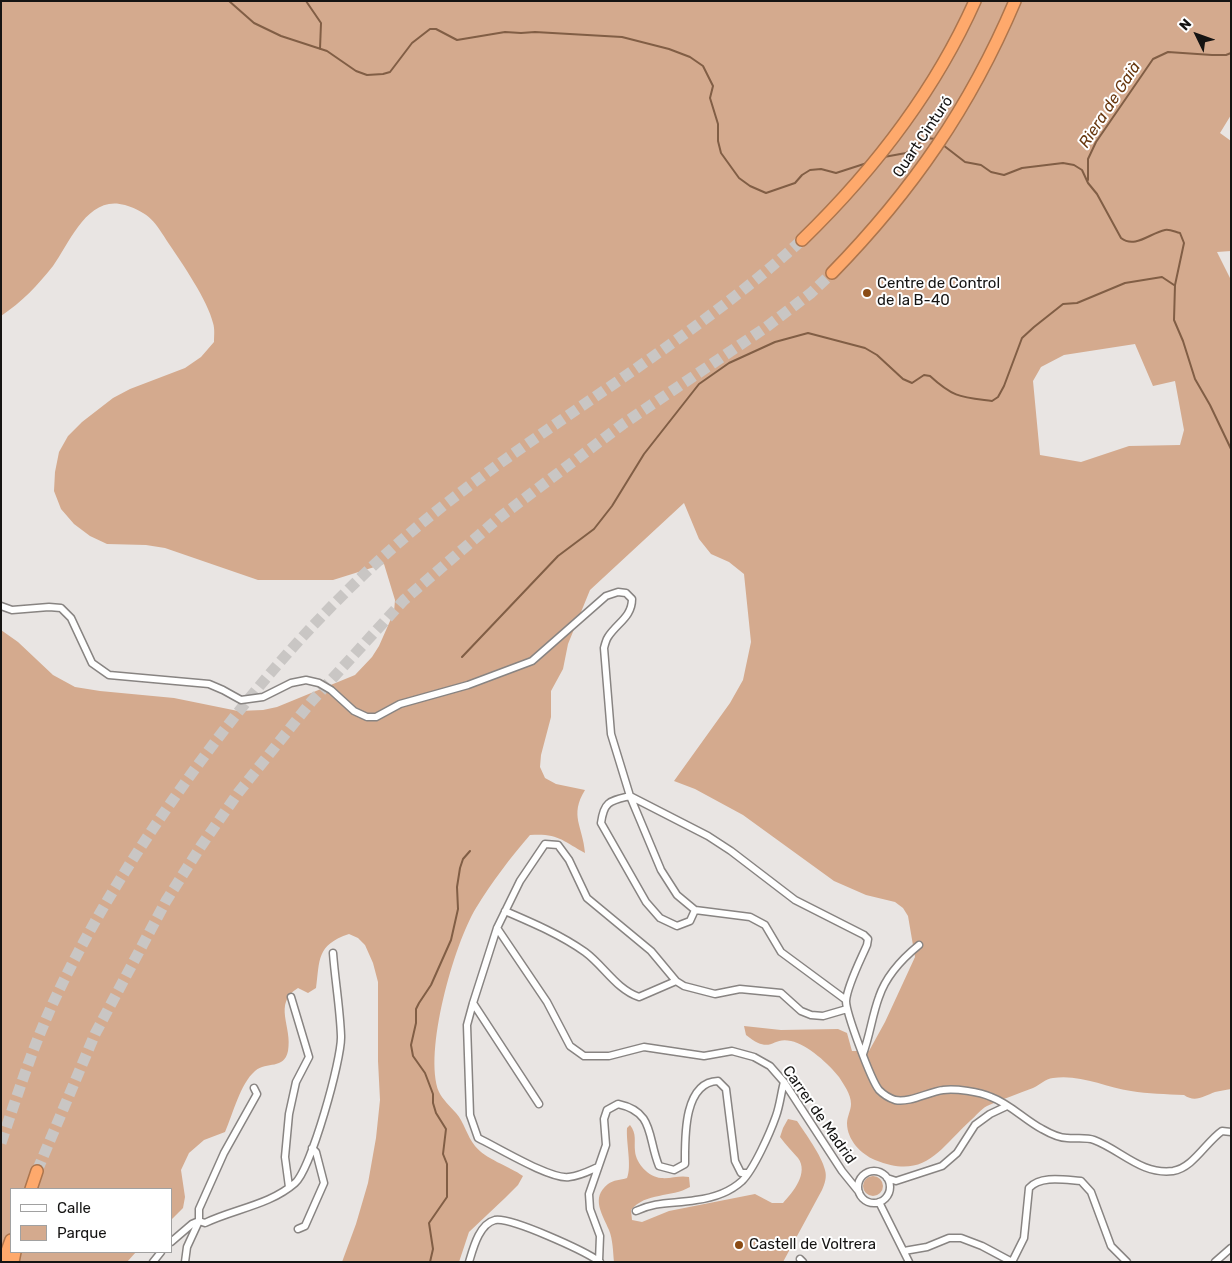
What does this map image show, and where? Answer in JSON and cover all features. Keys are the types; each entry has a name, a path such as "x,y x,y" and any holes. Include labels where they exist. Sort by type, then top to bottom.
{"highway":[{"name":"Quart Cinturó","path":"802,240 880,156 930,85 975,1"},
{"name":"Quart Cinturó","path":"832,273 862,242 906,190 942,139 970,94 1002,31 1014,1"},
{"path":"31,1188 37,1172"},
{"path":"3,1262 10,1243"}],"street":[{"path":"1,606 12,610 49,606 61,608 71,618 92,663 109,675 209,684 240,700 263,697 291,683 306,680 319,683 331,690 354,710 367,717 376,717 400,704 468,685 532,661 606,596 618,592 626,592 632,600 629,614 607,638 604,648 611,734 630,796 661,870 677,896 695,910 750,917 765,925 781,952 846,1000"},
{"path":"695,910 690,921 677,926 660,918 646,902 601,823 603,810 613,801 630,796 708,836 796,900 864,935 868,940 868,945 854,975 846,1000 847,1009 863,1054 879,1089 885,1095 896,1100 908,1099 944,1089 975,1092 992,1097 1044,1130 1064,1138 1092,1139 1115,1150 1135,1164 1151,1170 1174,1171 1194,1160 1203,1148 1222,1131 1231,1132"},
{"path":"598,1167 568,1178 539,1170 478,1138 470,1115 467,1025 473,1003 497,928 520,881 545,844 558,845 569,860 587,898 651,951 676,981 684,986 715,994 740,989 781,994 811,1016 823,1016 847,1009"},
{"path":"506,911 547,929 586,953 628,993 638,997 676,981"},
{"name":"Carrer de Madrid","path":"497,928 547,1002 570,1046 584,1056 609,1056 644,1047 704,1056 732,1051 754,1058 770,1066 784,1082 842,1171 859,1192"},
{"path":"863,1054 879,996 902,959 919,945"},
{"path":"172,1241 192,1224 199,1221 205,1223 267,1200 299,1179 312,1148 333,1083 342,1038 333,953"},
{"path":"289,1187 284,1156 289,1114 296,1082 309,1058 291,997"},
{"path":"473,1003 539,1104"},
{"path":"469,1262 476,1240 487,1225 496,1220 527,1226 600,1261 600,1236 590,1209 589,1194 606,1145 604,1119 607,1110 618,1104 631,1107 647,1122 659,1166 674,1170 685,1164 686,1137 691,1104 700,1088 709,1082 718,1081 726,1089 735,1161 741,1173 748,1173"},
{"path":"636,1211 654,1204 678,1203 712,1197 734,1187 748,1173 776,1115 784,1082"},
{"path":"185,1262 188,1247 199,1221 199,1209 224,1153 257,1094 254,1088"},
{"path":"887,1178 889,1192 879,1202 865,1200 859,1192 858,1182 865,1173 880,1172 887,1178 896,1181 942,1166 957,1153 976,1125 990,1114 1007,1106"},
{"path":"298,1229 305,1226 324,1183 316,1152 312,1148"},
{"path":"904,1251 927,1247 949,1238 961,1238 982,1246 1012,1262 1024,1238 1029,1188 1034,1182 1048,1180 1081,1181 1091,1192 1111,1246 1127,1262"},
{"path":"879,1202 909,1262"},
{"path":"1215,1262 1231,1248"}],"green space":[{"path":"1,1 1231,1 1231,115 1220,133 1231,141 1231,251 1217,252 1231,280 1231,1089 1215,1092 1196,1099 1184,1095 1131,1091 1073,1078 1050,1079 1033,1088 985,1107 939,1152 918,1164 906,1167 875,1160 860,1150 852,1141 847,1123 851,1106 850,1097 839,1077 824,1061 804,1046 791,1041 784,1040 766,1045 746,1035 744,1026 781,1030 838,1029 847,1033 852,1051 869,1051 885,1022 915,957 908,916 903,908 895,902 866,895 834,881 743,815 695,789 674,781 730,703 743,680 751,642 744,574 729,562 711,554 699,539 684,503 590,590 568,644 563,669 551,691 551,717 541,755 540,767 545,778 556,784 585,790 580,799 577,814 585,853 554,837 530,835 515,852 476,908 467,925 450,972 443,999 435,1052 435,1074 439,1092 459,1117 479,1151 523,1176 518,1185 469,1232 459,1262 342,1262 368,1183 380,1100 378,982 373,963 365,945 358,938 349,934 330,943 325,949 319,962 316,988 308,993 298,988 290,994 286,1001 285,1017 289,1042 286,1057 279,1063 265,1066 255,1071 241,1091 225,1132 204,1140 189,1153 181,1170 185,1197 183,1208 172,1219 172,1188 10,1188 10,1253 135,1253 127,1262 1,1262 1,630 18,642 53,675 75,687 174,698 238,711 263,710 277,707 355,675 372,657 379,646 394,612 395,600 384,564 333,580 258,580 165,548 146,545 107,544 90,536 74,524 61,509 54,491 55,472 59,452 68,436 82,422 113,398 130,389 185,368 201,357 214,342 213,323 206,304 160,230 146,215 125,205 112,203 90,213 73,233 42,280 9,311 1,316","holes":["1135,344 1153,386 1175,381 1184,430 1180,445 1129,446 1081,462 1040,455 1033,381 1041,367 1064,355"]},
{"path":"788,1119 797,1121 809,1138 823,1164 826,1178 822,1190 783,1262 614,1262 613,1246 609,1230 601,1213 599,1201 603,1189 608,1184 627,1178 629,1167 627,1128 630,1125 634,1135 636,1156 644,1169 652,1175 661,1178 689,1177 690,1187 675,1193 644,1200 637,1204 631,1210 632,1220 642,1222 669,1211 755,1194 772,1203 783,1203 798,1182 802,1170 798,1158 780,1137"},
{"path":"873,1176 880,1179 883,1186 880,1193 873,1196 866,1193 863,1186 866,1179"}],"waterway":[{"path":"229,1 254,23 281,36 327,51 356,71 367,75 390,72 412,43 430,29 436,29 457,40 505,32 622,37 669,49 690,57 703,66 713,86 710,98 718,124 718,141 721,153 739,178 750,186 766,193 795,183 810,170 821,169 836,173 867,163"},
{"path":"306,1 321,23 320,49"},
{"name":"Riera de Gaià","path":"1088,180 1088,159 1096,142 1153,59 1168,52 1212,55 1231,53"},
{"path":"884,157 906,153 926,138 936,139"},
{"path":"943,145 965,162 981,165 991,172 1004,175 1022,168 1063,163 1074,165 1082,170 1121,238 1132,242 1165,230 1180,233 1184,243 1175,285 1174,320 1195,379 1231,449"},
{"path":"462,657 558,556 594,529 612,506 644,454 699,384 729,363 775,342 808,333 865,348 877,355 903,379 912,383 924,375 930,376 952,393 992,401 998,397 1004,386 1022,338 1063,304 1077,303 1125,283 1162,277 1174,285"},
{"path":"430,1262 433,1249 429,1223 447,1197 447,1164 443,1154 446,1129 436,1113 433,1094 425,1073 413,1056 411,1045 416,1023 416,1009 431,985 451,940 458,909 457,887 460,868 463,859 470,851"}],"tunnel":[{"path":"1,1143 45,1020 79,950 108,899 155,825 202,759 265,679 334,604 408,534 492,469 673,343 760,276 802,240"},
{"path":"37,1171 95,1034 166,901 238,793 311,702 404,600 500,517 623,424 765,328 811,293 832,273"}],"place":[{"name":"Centre de Control de la B-40","path":"867,293"},
{"name":"Castell de Voltrera","path":"739,1245"}]}
